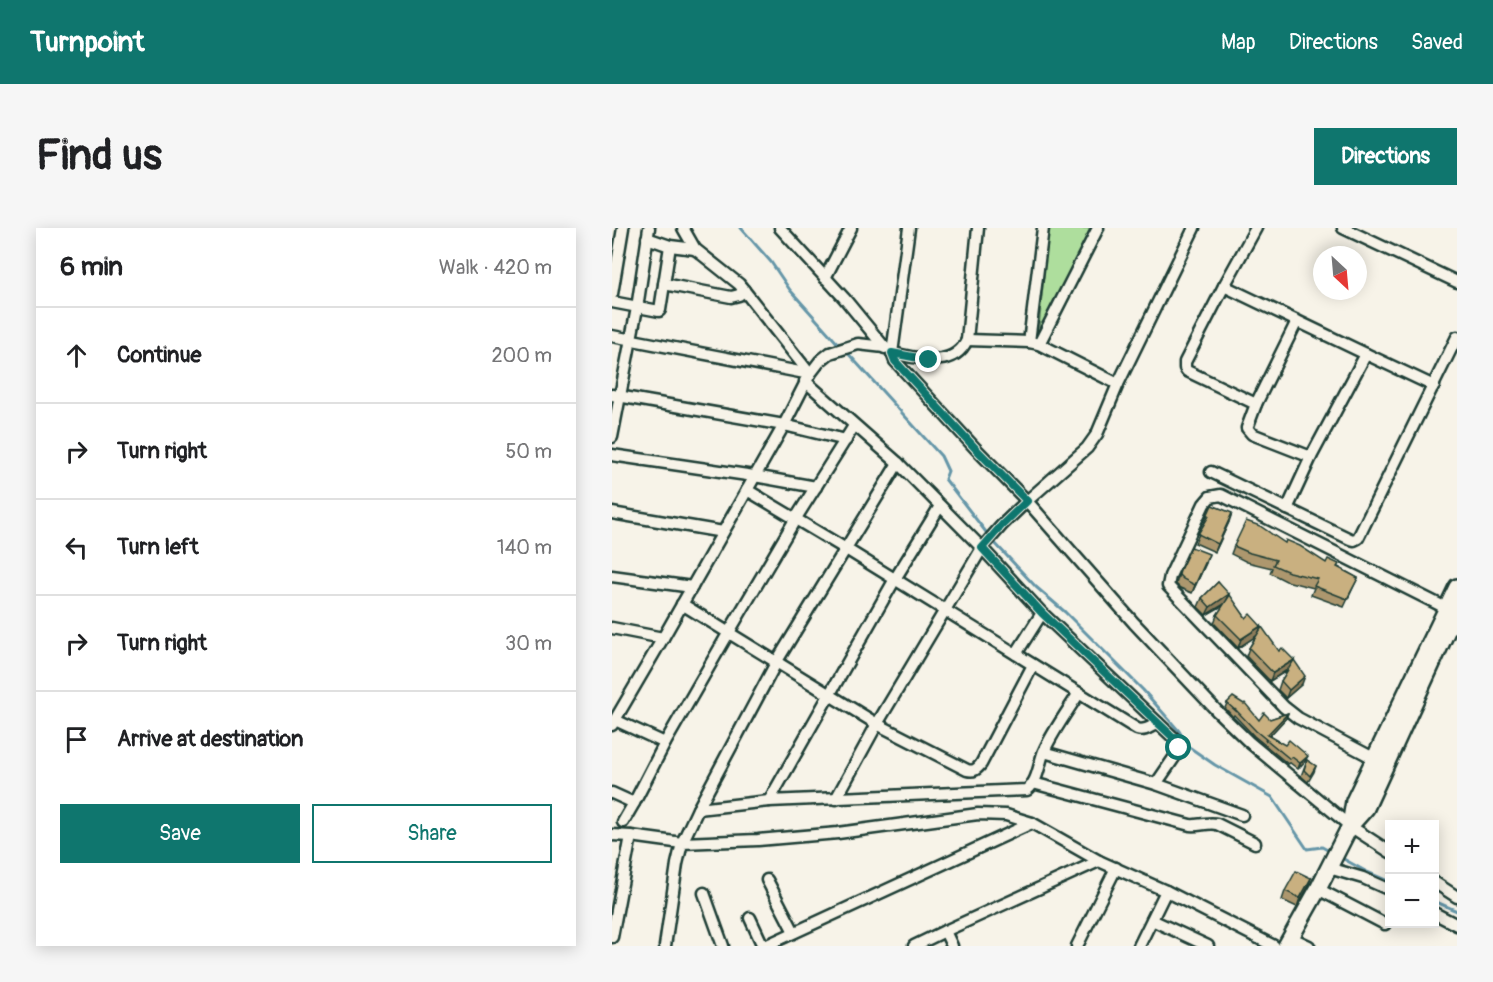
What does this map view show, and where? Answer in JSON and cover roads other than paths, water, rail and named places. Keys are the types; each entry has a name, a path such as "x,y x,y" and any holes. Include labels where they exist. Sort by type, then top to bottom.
{"street":[{"path":"612,294 623,228"},
{"path":"683,228 695,249 735,280 744,290 807,378 854,426 985,545 1042,613 1176,740 1179,748 1156,783"},
{"path":"780,228 844,298 946,417 1027,501 1134,623 1218,712 1249,742 1350,826 1385,849"},
{"path":"825,278 851,228"},
{"path":"890,352 909,228"},
{"path":"665,743 613,722 784,425 807,378 820,361 830,353 858,344 929,360 953,356 963,348 967,340 978,228"},
{"path":"1034,343 1043,228"},
{"path":"1034,343 1098,228"},
{"path":"836,799 877,724 985,545 1027,501 1087,448 1097,434 1118,384 1194,228"},
{"path":"1256,228 1185,362 1187,371 1256,404"},
{"path":"1343,228 1457,282"},
{"path":"612,437 616,396 631,339 648,233 670,246 695,249"},
{"path":"612,302 659,311 670,246"},
{"path":"664,284 731,297 739,295 744,290"},
{"path":"1224,286 1434,386"},
{"path":"1297,321 1256,404 1247,428 1249,432 1311,457"},
{"path":"612,336 807,378"},
{"path":"1211,472 1350,539 1358,538 1457,337"},
{"path":"967,340 1034,343 1118,384"},
{"path":"1287,509 1311,457 1366,354"},
{"path":"616,396 784,425 846,440"},
{"path":"623,822 665,743 729,632 796,518 854,426"},
{"path":"612,455 816,487"},
{"path":"664,946 682,843 698,809 777,662 897,463"},
{"path":"747,490 1141,730 1158,723"},
{"path":"1380,762 1298,718 1284,707 1168,586 1170,576 1199,514 1210,497 1221,495 1453,610"},
{"path":"769,801 895,579 940,506"},
{"path":"612,513 723,532"},
{"path":"612,576 692,587"},
{"path":"1309,946 1288,942 1350,826 1366,808 1380,762 1453,610 1457,587"},
{"path":"682,604 877,724 972,771 981,764 1033,665"},
{"path":"1016,654 1042,613"},
{"path":"612,628 663,638"},
{"path":"698,809 769,801 1027,790 1034,783 1044,752 1079,693"},
{"path":"1044,752 1156,783 1242,815"},
{"path":"1034,783 1190,825 1217,824 1255,843"},
{"path":"612,793 634,803"},
{"path":"612,835 682,843 758,840 838,833 978,814 1006,815 1032,823 1100,861 1166,891 1274,946"},
{"path":"750,918 764,946 1032,823"},
{"path":"612,937 631,836"},
{"path":"914,946 1100,861"},
{"path":"1333,861 1385,888"},
{"path":"1082,944 1116,868"},
{"path":"767,880 794,932"},
{"path":"1439,885 1457,897"},
{"path":"1318,889 1385,924"},
{"path":"1139,946 1166,891"},
{"path":"705,893 723,946"},
{"path":"1439,916 1457,925"},
{"path":"1152,920 1208,946"},
{"path":"945,931 952,946"}],"waterway":[{"path":"741,228 771,262 790,290 840,346"},
{"path":"845,350 941,456 948,471 945,479 989,536"},
{"path":"993,541 1036,587 1065,612 1143,690 1179,731 1189,747 1215,765 1272,797 1307,849 1322,847 1331,852"},
{"path":"1340,857 1385,880"},
{"path":"1439,903 1457,911"}]}
